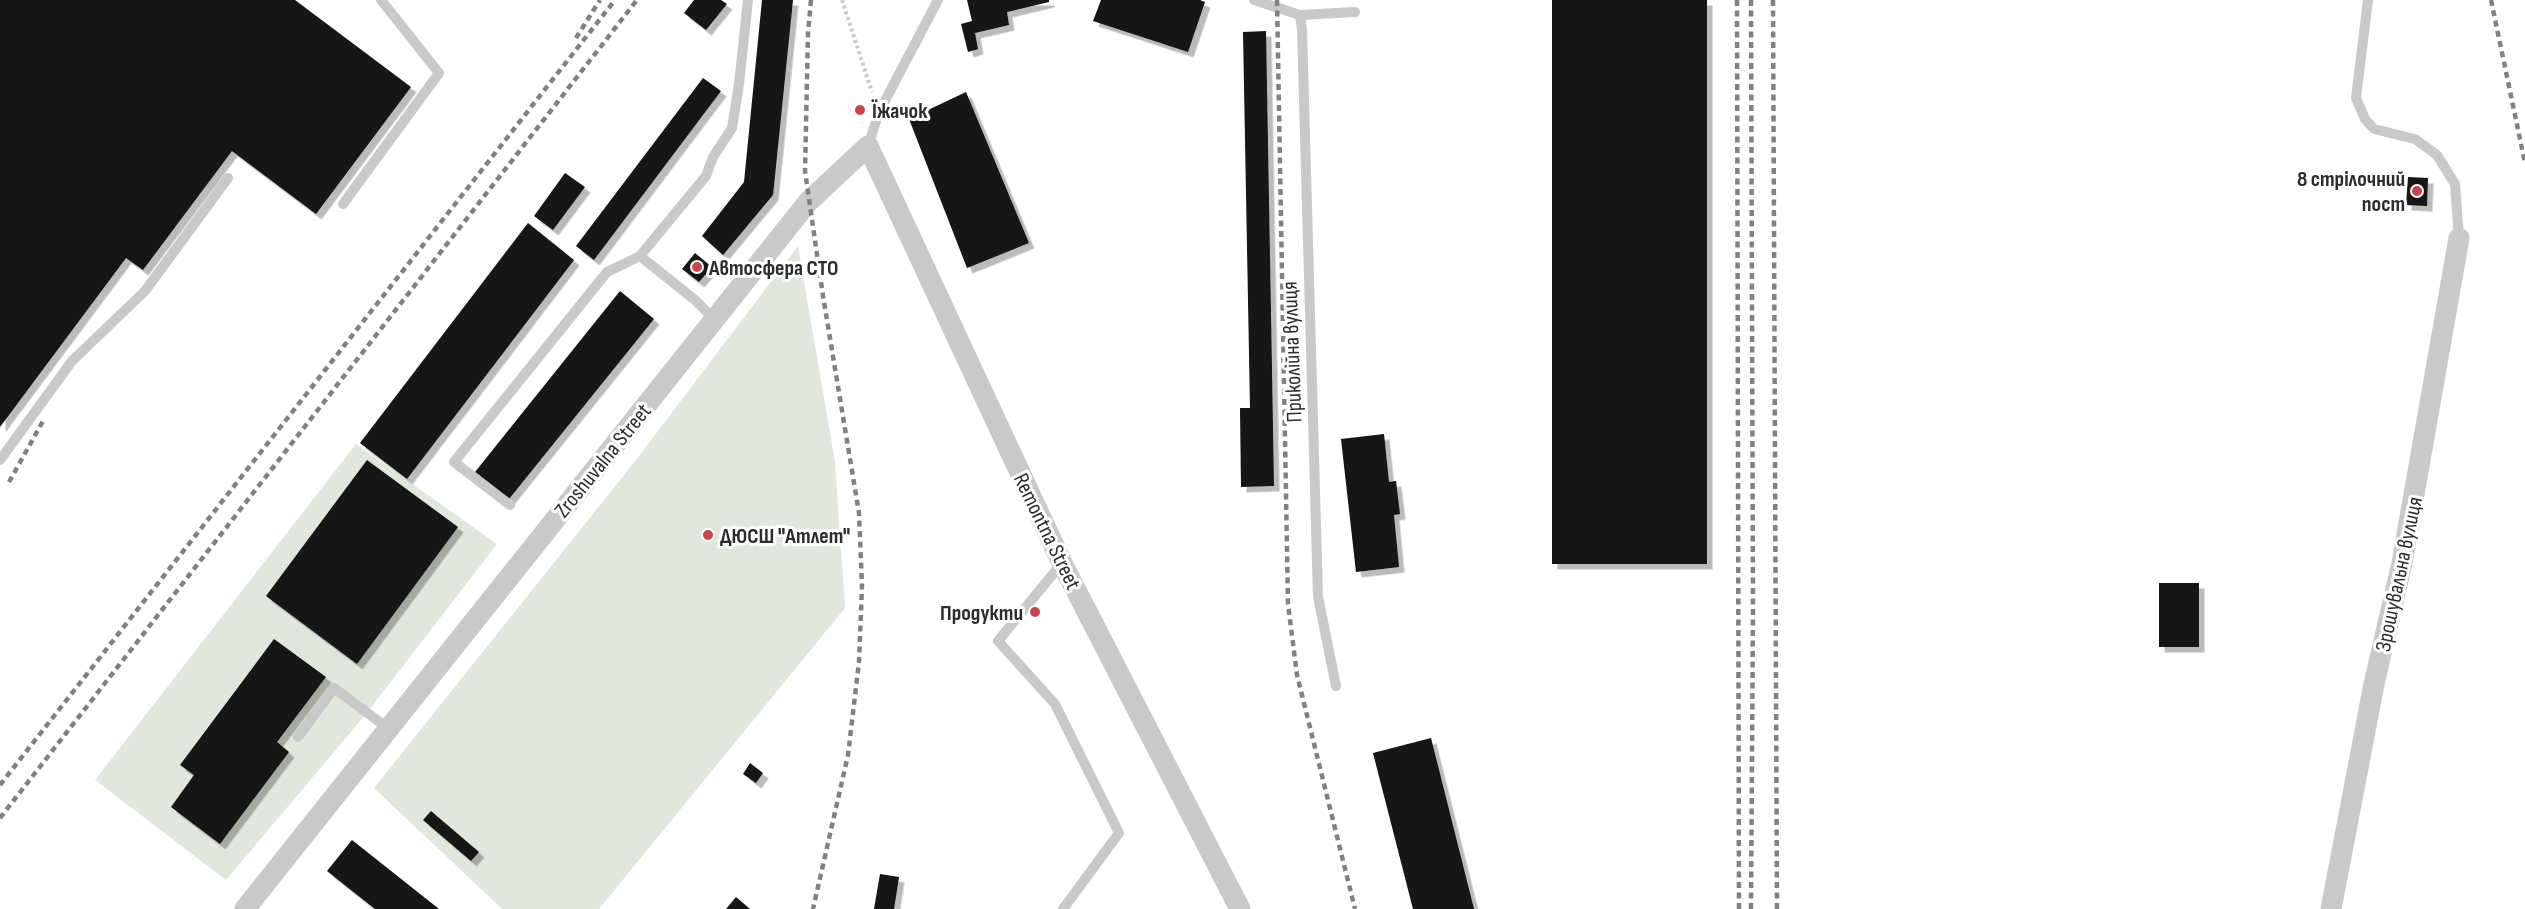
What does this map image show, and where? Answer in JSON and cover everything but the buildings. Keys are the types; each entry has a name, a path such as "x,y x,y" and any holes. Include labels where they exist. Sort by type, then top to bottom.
{"street":[{"name":"Zroshuvalna Street","path":"245,909 808,202 868,146"},
{"name":"Remontna Street","path":"868,146 1062,563 1240,909"},
{"name":"Зрошувальна вулиця","path":"2331,909 2374,684 2402,563 2459,238"}],"lane":[{"path":"344,204 439,72 381,0"},
{"path":"510,505 454,462 607,272 640,256 705,176 713,157 732,128 748,0"},
{"name":"Zroshuvalna Street","path":"868,146 879,112 938,0"},
{"path":"1254,0 1300,15 1355,12"},
{"path":"2368,0 2356,98 2365,119 2374,129 2415,139 2437,155 2455,184 2459,238"},
{"name":"Приколійна вулиця","path":"1300,15 1318,597 1336,686"},
{"path":"0,460 72,361 146,291 228,178"},
{"path":"640,256 695,300 714,319"},
{"path":"1062,563 998,641 1055,704 1119,833 1063,909"},
{"path":"298,737 334,688 388,729"}],"path":[{"path":"842,0 879,112"}],"shaded area":[{"name":"ДЮСШ \"Атлет\"","path":"798,246 835,462 845,608 599,909 502,909 374,788 636,460"},
{"path":"356,444 497,544 366,714 226,880 95,780"}],"railway":[{"path":"576,38 600,0"},
{"path":"0,785 615,0"},
{"path":"0,818 637,0"},
{"path":"811,0 808,33 805,171 859,513 862,586 859,662 848,755 813,909"},
{"path":"1277,0 1288,604 1297,675 1355,909"},
{"path":"1737,0 1739,909"},
{"path":"1751,0 1753,610 1751,909"},
{"path":"1773,0 1777,909"},
{"path":"2491,0 2525,163"},
{"path":"9,482 43,421"}],"place":[{"name":"Їжачок","path":"860,110"},
{"name":"8 стрілочний пост","path":"2417,191"},
{"name":"Автосфера СТО","path":"697,267"},
{"name":"ДЮСШ \"Атлет\"","path":"708,535"},
{"name":"Продукти","path":"1035,612"}]}
